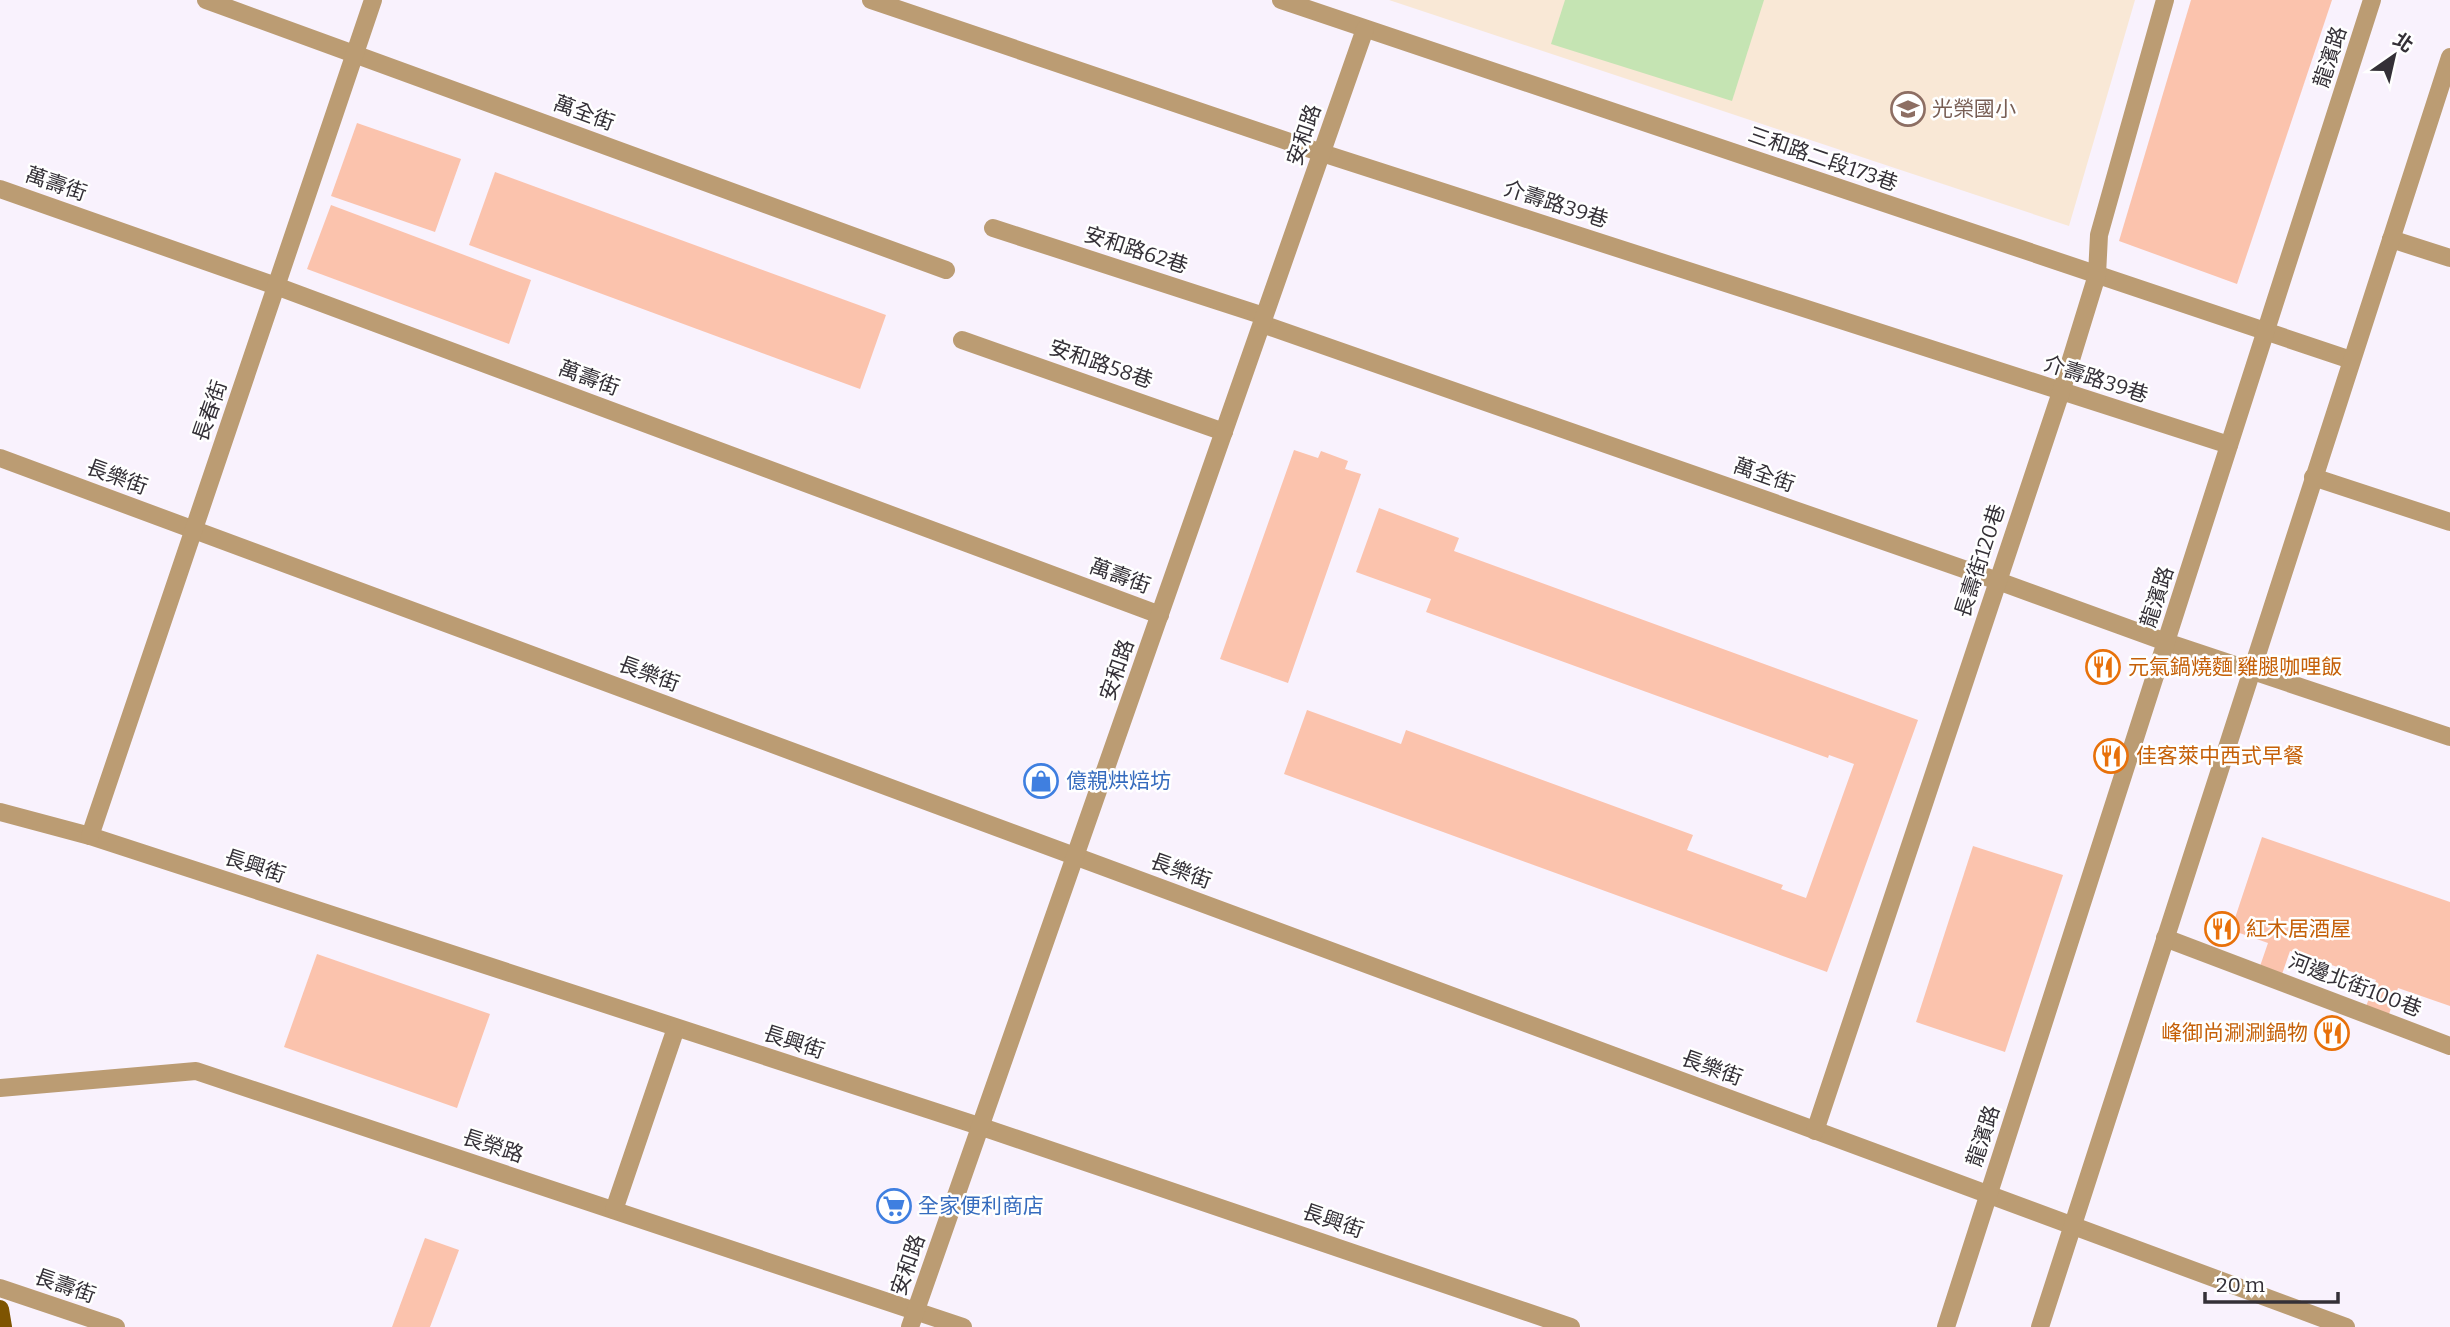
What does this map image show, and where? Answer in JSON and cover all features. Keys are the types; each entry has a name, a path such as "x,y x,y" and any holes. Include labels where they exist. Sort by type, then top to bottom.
{"main road":[{"path":"0,1309 4,1327"}],"street":[{"name":"萬全街","path":"206,0 946,270"},
{"name":"長春街","path":"90,836 373,0"},
{"name":"介壽路39巷","path":"871,0 1322,153 2229,445"},
{"name":"三和路二段173巷","path":"1281,0 2351,360"},
{"name":"長壽街120巷","path":"1815,1131 2061,392 2097,275 2099,235 2165,0"},
{"name":"龍濱路","path":"1946,1327 2372,0"},
{"name":"安和路","path":"913,1320 1365,29"},
{"path":"2040,1327 2450,57"},
{"name":"萬壽街","path":"0,188 276,286 1160,615"},
{"name":"安和路62巷","path":"993,228 1263,320"},
{"path":"2391,239 2450,258"},
{"name":"萬全街","path":"1263,320 2166,642 2450,737"},
{"name":"安和路58巷","path":"962,340 1224,432"},
{"name":"長樂街","path":"0,458 2346,1327"},
{"path":"2314,477 2450,522"},
{"name":"長興街","path":"0,812 90,836 979,1126 1571,1327"},
{"name":"河邊北街100巷","path":"2165,938 2450,1046"},
{"path":"614,1210 676,1028"},
{"name":"長榮路","path":"0,1088 196,1071 614,1210 913,1320 963,1327"},
{"name":"長壽街","path":"0,1288 116,1327"}],"shaded area":[{"name":"光榮國小","path":"1389,0 2135,0 2069,226"}],"green space":[{"path":"1565,0 1764,0 1732,101 1551,44"}],"building":[{"path":"2191,0 2332,0 2237,284 2119,241"},
{"path":"357,123 461,159 435,232 331,196"},
{"path":"495,172 886,315 860,389 469,245"},
{"path":"331,205 531,280 509,344 307,269"},
{"path":"1294,450 1318,458 1321,451 1348,461 1345,469 1361,474 1288,683 1220,659"},
{"path":"1379,508 1459,538 1454,551 1918,720 1827,972 1284,774 1307,710 1401,744 1406,730 1693,835 1687,850 1783,885 1781,889 1806,898 1854,764 1829,755 1828,758 1426,612 1431,599 1356,572"},
{"path":"2262,837 2450,902 2450,1006 2398,988 2388,1017 2365,1009 2376,980 2290,951 2280,980 2258,972 2268,943 2231,930"},
{"path":"1973,846 2063,875 2005,1052 1916,1022"},
{"path":"317,954 490,1014 457,1108 284,1047"},
{"path":"425,1238 459,1250 430,1327 392,1327"}],"place":[{"name":"光榮國小","path":"1908,109"},
{"name":"元氣鍋燒麵 雞腿咖哩飯","path":"2103,667"},
{"name":"佳客萊中西式早餐","path":"2111,756"},
{"name":"億親烘焙坊","path":"1041,781"},
{"name":"紅木居酒屋","path":"2222,929"},
{"name":"峰御尚涮涮鍋物","path":"2332,1033"},
{"name":"全家便利商店","path":"894,1206"}]}
